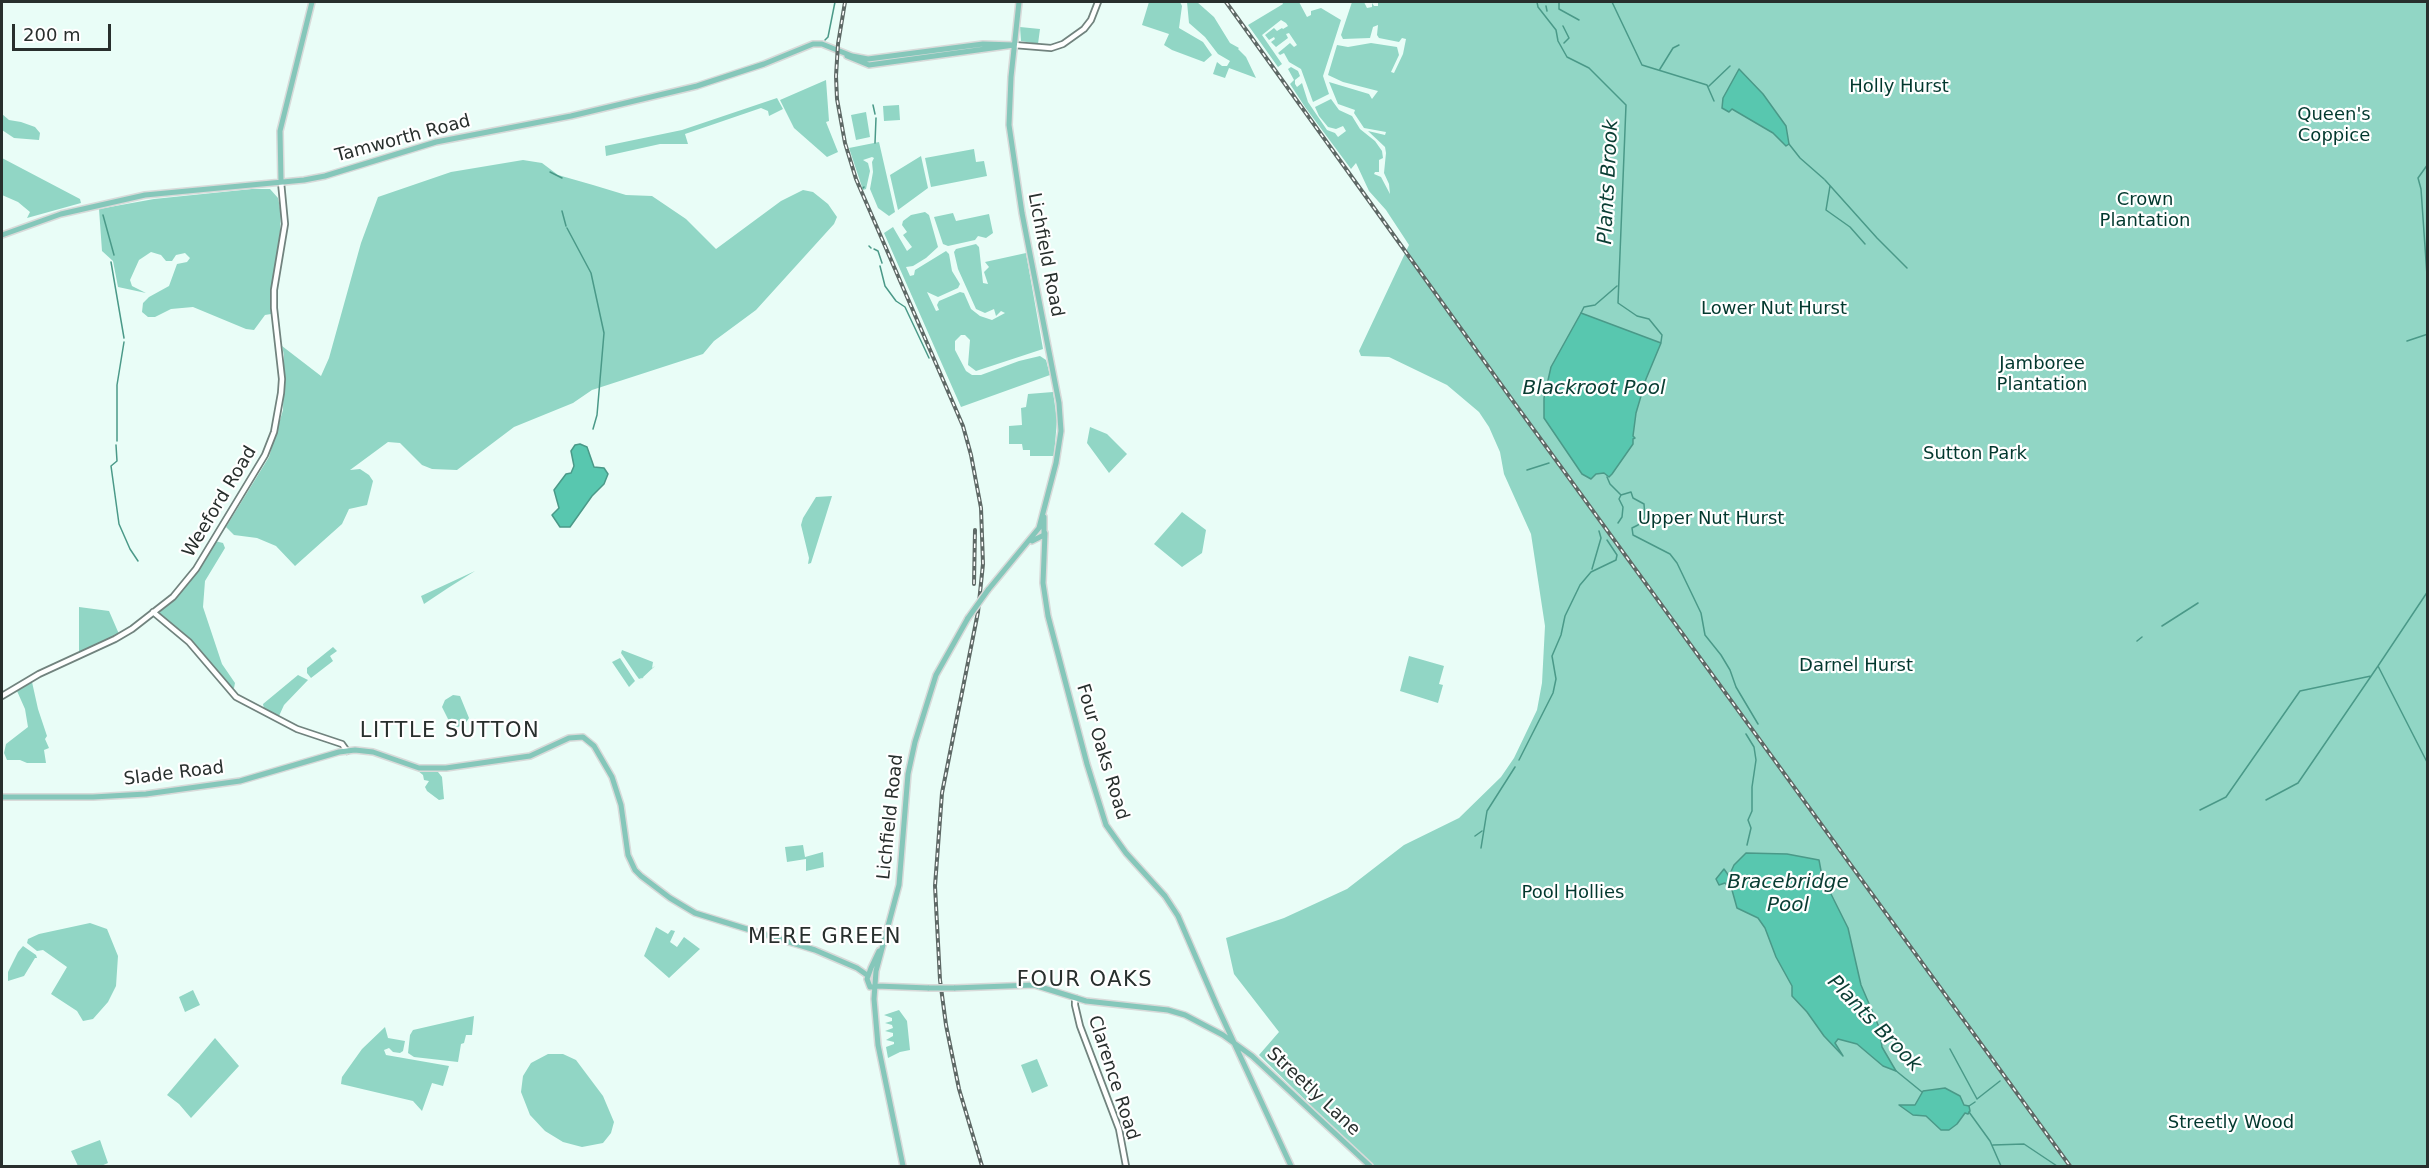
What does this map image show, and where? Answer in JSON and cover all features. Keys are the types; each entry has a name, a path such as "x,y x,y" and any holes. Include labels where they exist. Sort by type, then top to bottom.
{"main road":[{"path":"281,182 280,131 312,2"},
{"name":"Lichfield Road","path":"1019,2 1009,116 1014,169 1060,417 1058,453 1044,512 1043,530"},
{"name":"Tamworth Road","path":"2,235 56,215 138,196 325,176 445,140 572,116 669,93 743,72 813,44 822,44 841,51 854,61 869,65 1014,45"},
{"path":"1037,538 1043,530"},
{"path":"1037,538 1035,531 1043,530"},
{"name":"Four Oaks Road","path":"1043,530 1044,595 1048,616 1087,764 1107,827 1173,906 1225,1033 1241,1051 1292,1167"},
{"name":"Lichfield Road","path":"871,971 882,946 899,885 908,774 915,742 936,675 968,618 988,590 1029,543 1037,538"},
{"name":"Four Oaks Road","path":"1037,538 1044,546"},
{"name":"Slade Road","path":"2,797 93,797 146,794 240,780 346,751 369,751 419,768 446,768 530,756 569,738 583,737 594,746 612,777 621,805 628,855 635,870 641,876 695,913 815,950 856,968 871,971"},
{"path":"871,971 874,985"},
{"path":"871,971 878,1045 903,1167"},
{"path":"874,985 954,988 1034,985 1075,998 1168,1010 1225,1033"},
{"name":"Streetly Lane","path":"1241,1051 1276,1076 1370,1167"}],"street":[{"path":"1014,45 1051,48 1063,44 1084,29 1091,20 1098,2"},
{"name":"Weeford Road","path":"2,696 39,674 115,639 179,590 196,569 265,454 274,432 282,379 274,308 274,290 285,225 281,182"},
{"path":"153,612 195,649 236,697 297,729 342,744 346,751"},
{"name":"Clarence Road","path":"1075,998 1074,1003 1080,1026 1119,1129 1126,1167"}],"green space":[{"path":"1149,2 1180,2 1182,6 1179,28 1203,42 1212,55 1204,62 1164,45 1169,34 1142,25"},
{"path":"1187,2 1197,2 1214,17 1230,43 1239,48 1246,57 1256,78 1229,68 1225,78 1213,74 1217,62 1222,66 1227,66 1230,61 1218,54 1205,37 1189,23"},
{"path":"1282,2 1299,2 1307,17 1311,15 1311,11 1321,8 1341,20 1323,76 1329,94 1313,102 1301,69 1289,62 1284,53 1280,55 1278,53 1290,43 1294,47 1297,45 1289,33 1286,34 1288,38 1276,47 1271,42 1275,39 1274,37 1269,40 1265,35 1274,28 1277,31 1283,29 1288,26 1286,23 1281,20 1262,35 1282,64 1278,67 1248,25 1283,4"},
{"name":"Sutton Park","path":"1352,2 1364,2 1367,8 1372,7 1372,3 1378,6 1378,2 2427,2 2427,1166 1373,1166 1259,1055 1279,1032 1234,974 1226,938 1284,918 1347,889 1404,845 1459,818 1501,777 1514,758 1537,710 1542,683 1545,626 1531,534 1504,474 1500,452 1489,427 1479,412 1447,385 1389,357 1361,356 1359,351 1409,245 1386,210 1369,191 1356,163 1351,169 1305,107 1290,84 1294,80 1288,69 1291,67 1298,71 1300,76 1295,80 1295,84 1297,87 1302,83 1308,102 1327,130 1338,137 1346,131 1343,126 1336,129 1328,127 1319,116 1315,107 1331,99 1339,110 1352,116 1360,129 1375,141 1382,151 1383,158 1379,160 1379,172 1374,174 1381,177 1390,194 1384,173 1385,147 1368,131 1385,135 1386,132 1364,128 1354,113 1355,110 1338,104 1329,82 1369,94 1372,99 1378,91 1343,82 1328,75 1337,45 1348,47 1371,43 1397,47 1399,55 1391,72 1394,73 1403,54 1406,39 1402,38 1399,42 1379,38 1378,25 1373,27 1370,38 1343,39 1341,35"},
{"path":"1020,27 1040,29 1038,44 1021,41"},
{"path":"826,80 829,121 826,122 838,152 827,157 794,128 780,100"},
{"path":"777,98 783,109 769,116 768,111 761,108 685,134 688,144 660,144 606,156 605,146 682,130"},
{"path":"899,105 900,120 884,121 883,106"},
{"path":"866,112 870,137 856,140 851,115"},
{"path":"2,114 9,120 35,127 40,133 39,140 14,138 2,130"},
{"path":"879,142 895,212 889,216 878,208 870,189 874,158 863,160 868,163 870,171 866,189 863,190 849,148"},
{"path":"974,149 976,162 984,161 987,176 931,187 925,158"},
{"path":"921,156 928,188 898,210 890,175"},
{"path":"2,158 80,199 81,203 27,218 30,212 18,202 2,195"},
{"path":"523,160 542,163 558,175 626,195 652,196 686,219 716,249 781,201 803,190 813,192 828,204 837,217 834,224 756,310 714,341 703,354 592,390 573,403 514,427 457,470 432,469 422,465 400,443 388,442 350,470 360,469 373,481 367,505 349,509 342,524 295,566 276,546 257,538 234,535 226,527 269,457 283,410 284,355 282,346 321,376 329,358 361,243 378,197 451,172"},
{"path":"270,189 278,198 281,213 271,314 265,315 254,330 246,329 193,307 171,309 155,317 148,317 142,312 143,303 149,297 169,286 177,264 187,262 190,258 185,253 176,255 172,261 166,261 161,255 151,252 139,260 130,280 132,286 146,293 118,287 113,261 102,251 99,209 154,199"},
{"path":"925,212 929,215 938,247 926,258 913,266 906,267 910,276 914,275 915,270 946,251 949,254 952,271 960,284 958,288 938,297 927,292 936,311 939,310 937,305 939,301 960,292 964,293 971,309 980,316 992,320 1005,313 1001,311 996,316 994,309 985,313 976,309 958,269 954,252 956,249 976,244 979,247 983,283 988,284 984,272 989,267 985,262 1026,253 1043,349 976,371 968,365 970,340 965,335 961,335 955,341 955,350 966,371 972,375 981,375 1040,356 1046,360 1050,375 961,407 884,233 893,227 907,251 912,247 903,235 907,232 902,225 903,221 911,215"},
{"path":"953,213 956,221 989,214 993,233 986,238 978,236 975,240 948,246 943,244 934,217"},
{"path":"1053,392 1057,420 1054,456 1030,456 1030,450 1023,450 1022,444 1009,444 1009,426 1022,425 1021,408 1026,407 1028,394"},
{"path":"1090,427 1107,434 1127,454 1109,473 1087,443"},
{"path":"832,496 811,563 808,564 809,558 801,525 803,518 816,497"},
{"path":"1182,512 1206,530 1202,553 1182,567 1154,544"},
{"path":"215,541 223,543 225,548 205,581 203,607 222,664 235,683 234,688 230,688 195,646 160,616 160,612 184,588"},
{"path":"475,571 448,588 424,604 421,596"},
{"path":"79,607 109,611 119,634 79,652"},
{"path":"333,647 337,651 330,656 333,661 311,678 307,673 307,668"},
{"path":"622,650 653,662 652,668 655,666 639,679 621,653"},
{"path":"1409,656 1444,666 1439,684 1443,685 1438,703 1400,691"},
{"path":"620,658 635,681 629,687 612,662"},
{"path":"298,675 308,680 284,705 279,716 264,709 263,704"},
{"path":"32,682 47,736 45,739 49,748 44,750 46,763 7,760 4,753 6,744 28,727 25,709 17,691"},
{"path":"453,695 460,696 469,718 465,724 458,727 451,725 442,707 445,700"},
{"path":"418,771 438,772 442,777 444,799 439,800 427,791 425,787 429,781 424,780 423,775"},
{"path":"803,845 805,857 823,852 824,867 806,871 806,859 787,862 785,847"},
{"path":"90,923 107,929 118,956 116,986 108,1002 93,1019 83,1021 77,1011 51,994 67,967 43,950 37,951 27,943 28,939 39,934"},
{"path":"656,927 668,934 671,930 675,931 670,942 677,947 684,937 700,949 669,978 644,956"},
{"path":"23,946 37,958 24,976 8,981 8,972"},
{"path":"193,990 200,1005 185,1012 179,997"},
{"path":"899,1010 907,1021 910,1050 888,1058 886,1047 894,1042 886,1040 893,1036 893,1033 885,1031 893,1028 892,1025 885,1023 892,1021 892,1018 884,1015"},
{"path":"474,1016 472,1035 466,1035 464,1043 461,1044 458,1062 414,1057 408,1053 410,1035 413,1030"},
{"path":"385,1027 388,1038 405,1041 403,1051 393,1052 389,1048 384,1050 386,1055 449,1066 443,1086 432,1083 422,1111 413,1101 341,1084 342,1077 362,1049"},
{"path":"215,1038 239,1066 191,1118 179,1104 167,1095"},
{"path":"548,1054 563,1054 576,1060 603,1096 614,1122 611,1133 603,1143 582,1147 563,1142 545,1131 530,1115 521,1092 523,1076 531,1063"},
{"path":"1037,1059 1048,1086 1032,1093 1021,1065"},
{"path":"100,1140 108,1163 101,1166 78,1166 71,1151"}],"water":[{"path":"1739,69 1763,94 1786,126 1789,144 1786,146 1773,133 1732,109 1729,112 1722,108 1723,98"},
{"name":"Blackroot Pool","path":"1581,313 1661,343 1646,379 1636,413 1633,444 1609,477 1604,473 1596,474 1591,479 1582,474 1544,418 1544,398 1551,367"},
{"path":"580,444 587,447 594,467 604,468 608,474 604,484 592,496 570,527 560,527 552,515 559,508 554,490 566,474 571,473 574,466 571,451 575,445"},
{"name":"Bracebridge Pool","path":"1746,853 1787,854 1819,860 1822,876 1848,928 1861,985 1879,1027 1882,1047 1896,1071 1883,1066 1857,1044 1838,1039 1835,1043 1843,1056 1792,996 1792,986 1776,957 1765,928 1758,918 1737,908 1732,890 1725,883 1719,885 1716,879 1724,869 1729,876 1734,865"},
{"path":"1945,1088 1960,1096 1964,1105 1969,1106 1970,1111 1968,1114 1965,1113 1949,1130 1941,1130 1926,1116 1913,1115 1899,1105 1915,1105 1923,1091"}],"waterway":[{"path":"825,40 828,37 835,2"},
{"name":"Plants Brook","path":"1537,2 1538,7 1556,30 1558,41 1567,57 1589,68 1626,105 1618,303 1637,316 1649,319 1662,335 1661,342"},
{"path":"1559,2 1559,9 1579,20"},
{"path":"1612,2 1642,65 1707,85 1714,101"},
{"path":"1546,6 1547,11"},
{"path":"1563,26 1569,38 1564,43"},
{"path":"1660,69 1673,48 1679,45"},
{"path":"1709,86 1730,66"},
{"path":"873,105 875,114"},
{"path":"875,143 876,118"},
{"path":"1789,144 1800,158 1824,179"},
{"path":"2428,164 2418,178 2421,189 2428,290"},
{"path":"550,172 562,178"},
{"path":"1825,180 1907,268"},
{"path":"1830,186 1826,210 1850,227 1865,244"},
{"path":"562,211 566,226"},
{"path":"103,215 114,255"},
{"path":"567,228 591,273 604,333 597,415 593,429"},
{"path":"874,249 878,251 882,263"},
{"path":"111,262 124,338"},
{"path":"880,266 885,286 896,301 905,307 929,358"},
{"path":"1581,313 1584,307 1595,305 1617,286"},
{"path":"2407,341 2428,334"},
{"path":"117,441 117,385 124,342"},
{"path":"116,445 117,461 111,466 119,524 138,561"},
{"path":"1527,470 1549,463"},
{"name":"Plants Brook","path":"1607,477 1610,484 1621,495 1631,492 1633,498 1644,504 1645,517 1632,528 1633,535 1670,554 1677,563 1701,613 1705,635 1730,670 1736,687 1758,724"},
{"path":"1618,523 1622,517 1623,507 1619,499 1621,495"},
{"path":"1592,569 1601,538 1599,531"},
{"path":"1519,760 1553,693 1556,679 1552,656 1561,635 1565,616 1580,585 1591,572 1616,560 1617,555 1607,540"},
{"path":"2428,591 2378,666 2428,764"},
{"path":"2162,626 2198,603"},
{"path":"2137,641 2142,637"},
{"path":"2266,800 2298,783 2378,666"},
{"path":"2200,810 2226,797 2300,691 2371,676"},
{"name":"Plants Brook","path":"1746,734 1754,747 1756,760 1752,787 1752,811 1748,820 1751,828 1747,845"},
{"path":"1481,848 1487,811 1515,767"},
{"path":"1475,836 1482,831"},
{"path":"1950,1049 1977,1099"},
{"name":"Plants Brook","path":"1895,1070 1922,1092"},
{"path":"1977,1099 2000,1081"},
{"path":"1969,1106 1975,1102"},
{"name":"Plants Brook","path":"1969,1112 1990,1141 2001,1166"},
{"path":"1993,1145 2024,1144 2057,1166"}],"railway":[{"path":"845,2 838,44 836,76 837,99 845,143 856,179 963,426 981,508 983,564 978,612 942,793 935,886 940,980 946,1025 959,1089 982,1166"},
{"path":"1226,2 1510,397 2070,1166"},
{"path":"974,584 975,530"}],"district":[{"name":"LITTLE SUTTON","path":"450,732"},
{"name":"MERE GREEN","path":"825,938"},
{"name":"FOUR OAKS","path":"1085,981"}],"park label":[{"name":"Holly Hurst","path":"1899,87"},
{"name":"Queen's Coppice","path":"2334,125"},
{"name":"Crown Plantation","path":"2145,210"},
{"name":"Lower Nut Hurst","path":"1774,309"},
{"name":"Jamboree Plantation","path":"2042,374"},
{"name":"Upper Nut Hurst","path":"1711,519"},
{"name":"Darnel Hurst","path":"1856,666"},
{"name":"Pool Hollies","path":"1573,893"},
{"name":"Streetly Wood","path":"2231,1123"}]}
